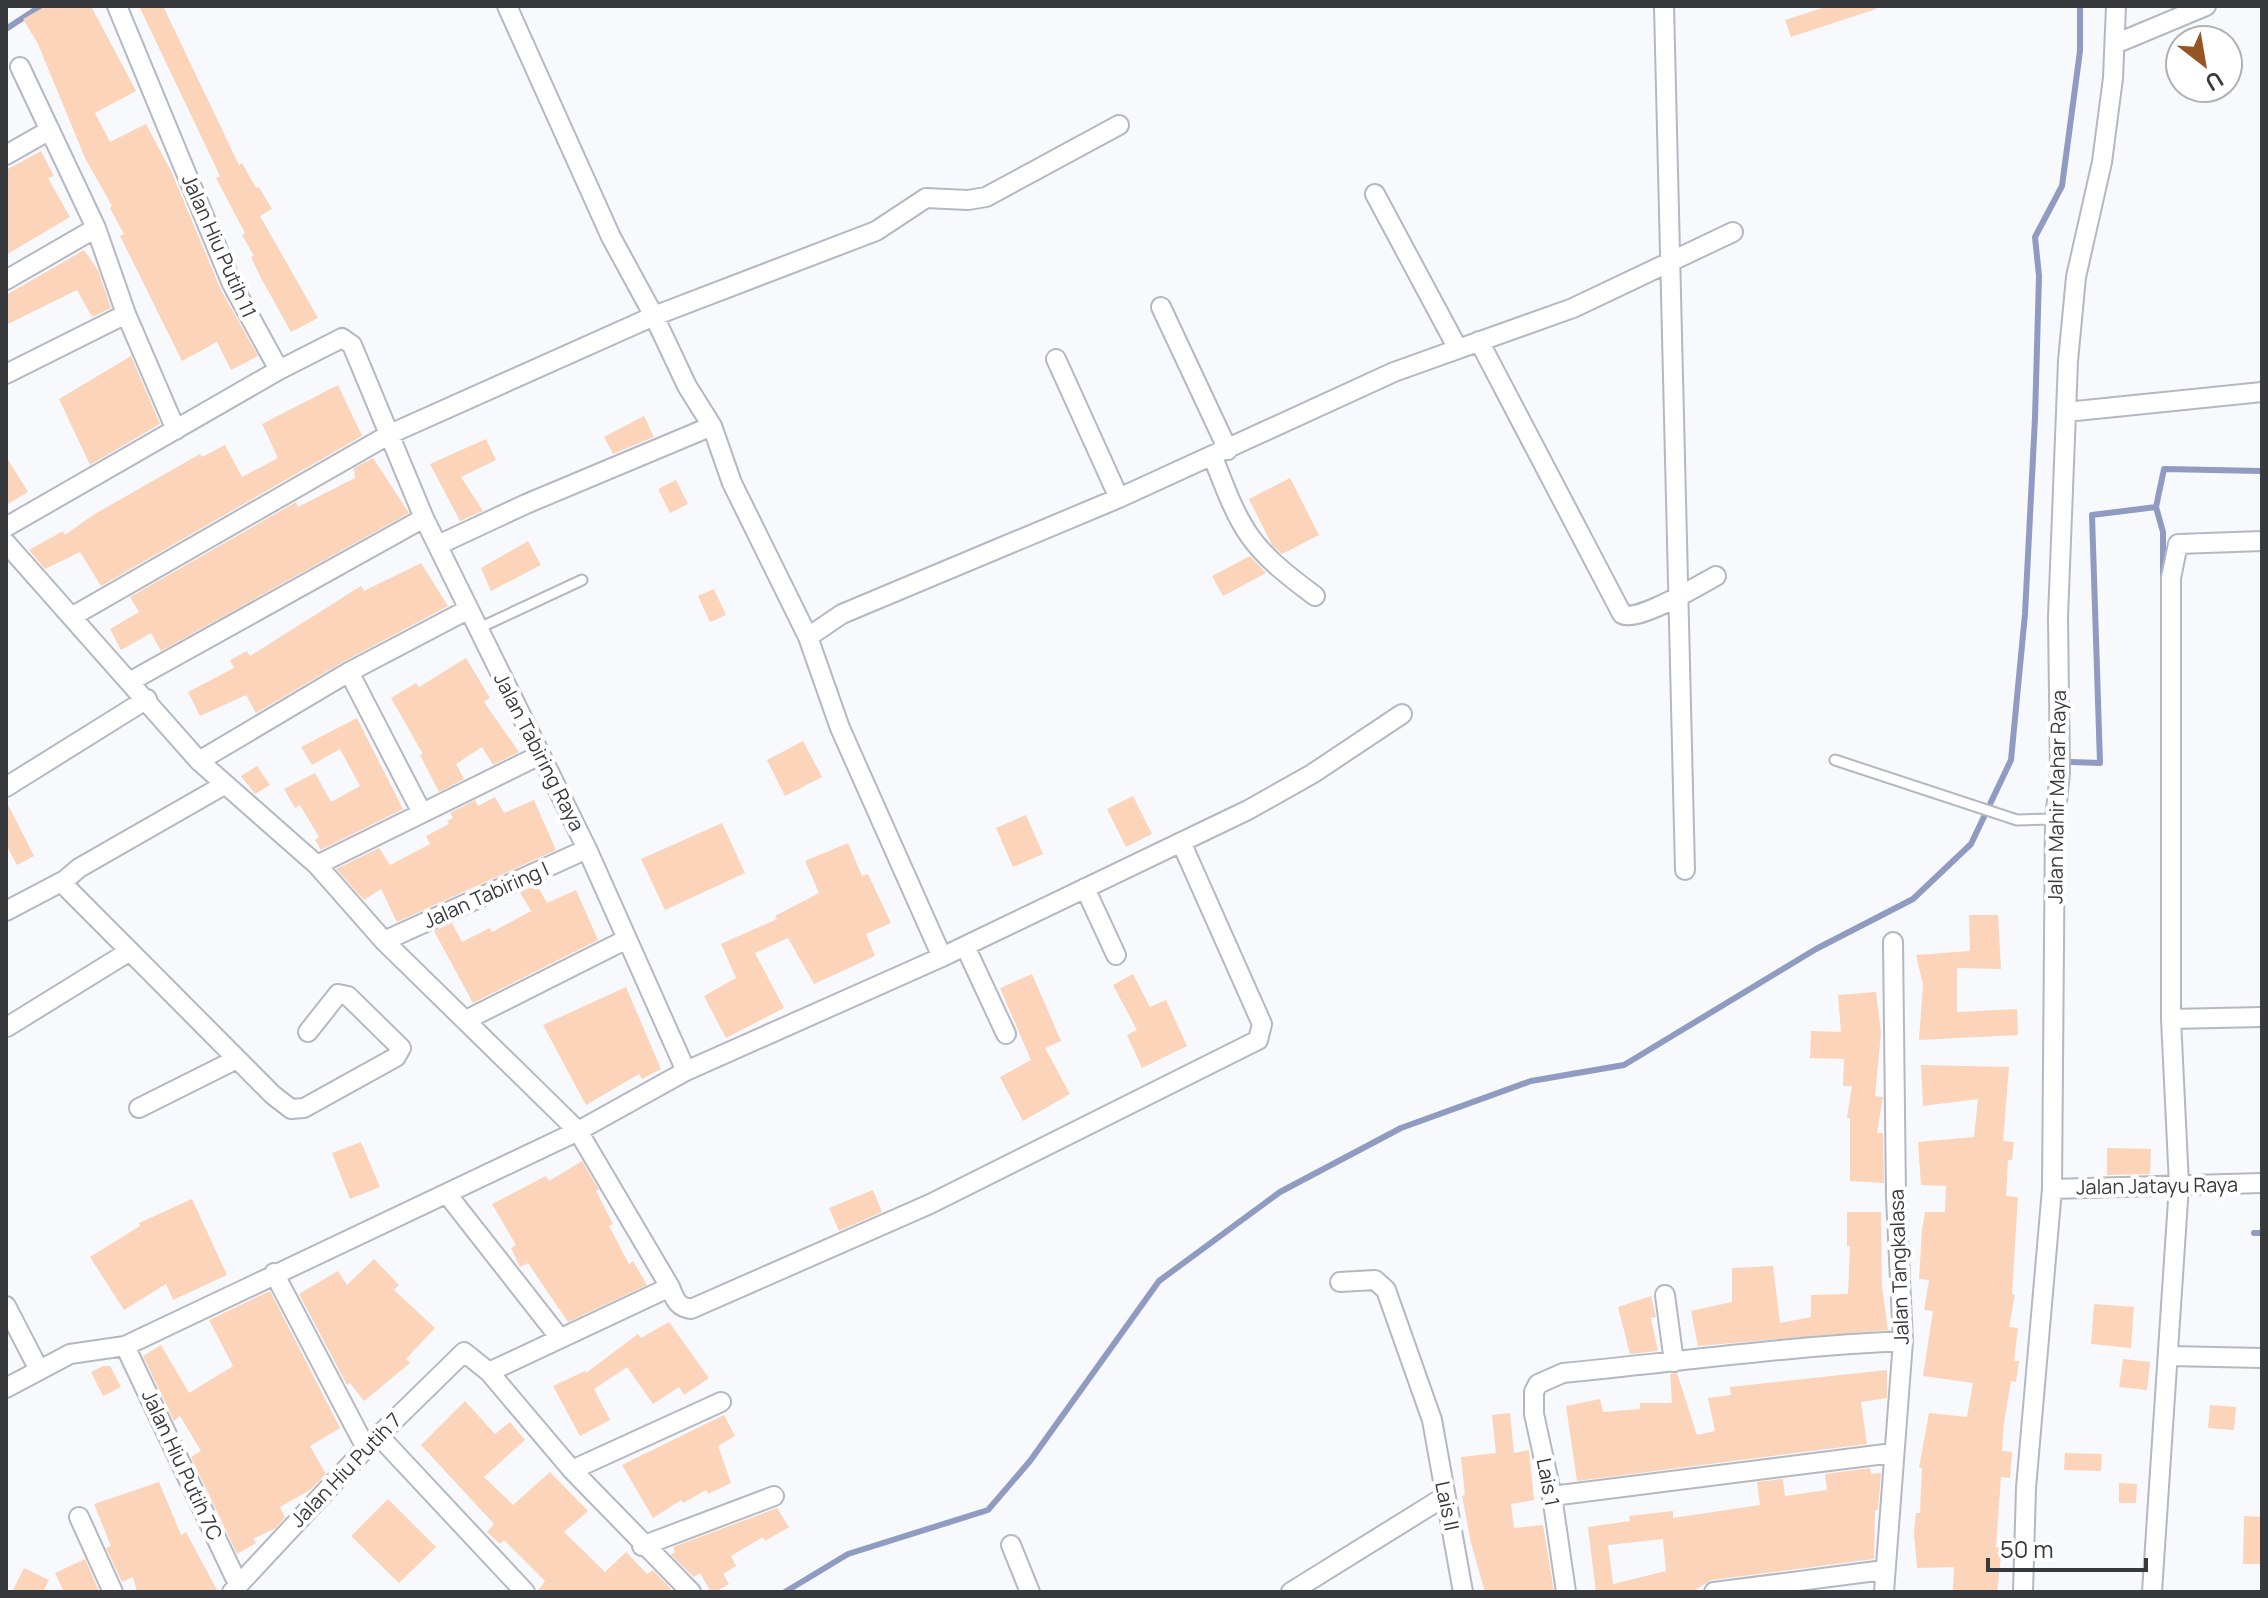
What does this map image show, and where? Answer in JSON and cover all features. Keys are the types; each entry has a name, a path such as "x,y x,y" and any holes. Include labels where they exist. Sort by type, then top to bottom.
{"street":[{"name":"Jalan Hiu Putih 11","path":"117,6 232,284 279,370"},
{"path":"507,6 611,237 654,316 687,386 712,426 732,483 808,637 840,728 942,957"},
{"path":"1664,6 1685,870"},
{"name":"Jalan Mahir Mahar Raya","path":"2023,1592 2026,1488 2052,1189 2055,819 2060,773 2058,617 2066,412 2076,277 2102,162 2115,44 2116,6"},
{"path":"2115,44 2206,6"},
{"path":"20,67 96,228 126,314 176,430"},
{"path":"73,616 390,434 654,316 876,231 926,198 968,200 986,197 1119,125"},
{"path":"6,155 50,130"},
{"path":"1375,194 1458,349"},
{"path":"6,280 96,228"},
{"path":"808,637 842,614 1119,498 1394,372 1573,308 1733,232"},
{"path":"1161,307 1220,453 1237,520 1268,561 1315,596"},
{"path":"6,374 126,314"},
{"name":"Jalan Tabiring Raya","path":"279,370 342,338 352,345 424,518 587,849 686,1071"},
{"path":"1479,341 1622,614 1631,617 1651,609 1716,576"},
{"path":"1056,359 1119,498"},
{"path":"6,527 279,370"},
{"path":"2066,412 2262,392"},
{"path":"438,545 526,504 712,426"},
{"path":"131,681 424,518"},
{"path":"2152,1592 2179,1185 2171,1019 2171,578 2174,552 2182,542 2262,541"},
{"path":"6,543 199,761 317,865 384,941 578,1131 670,1287 675,1301 691,1309 930,1204 1258,1040 1262,1024 1181,842"},
{"path":"199,761 349,672 467,610"},
{"path":"349,672 422,813"},
{"path":"6,787 147,699"},
{"path":"6,1388 38,1368 70,1354 125,1346 578,1131 686,1071 942,957 1181,842 1312,774 1402,714"},
{"path":"317,865 540,755"},
{"path":"6,911 65,880 101,855 224,785"},
{"name":"Jalan Tabiring I","path":"384,941 587,849"},
{"path":"65,880 67,888 291,1109 304,1108 396,1057 401,1048 348,996 338,994 308,1032"},
{"path":"1085,888 1116,955"},
{"path":"466,1020 625,940"},
{"name":"Jalan Tangkalasa","path":"1884,1592 1903,1341 1895,1135 1893,942"},
{"path":"965,946 1006,1034"},
{"path":"7,1027 130,951"},
{"path":"2171,1019 2262,1017"},
{"path":"139,1108 237,1059"},
{"name":"Jalan Jatayu Raya","path":"2052,1189 2262,1183"},
{"path":"447,1194 559,1337"},
{"path":"274,1273 372,1442 525,1592"},
{"name":"Lais II","path":"1340,1282 1381,1282 1432,1420 1463,1592"},
{"path":"670,1287 489,1372 572,1470 642,1546 691,1592"},
{"path":"1665,1295 1674,1362 1830,1344 1903,1341"},
{"path":"6,1306 38,1368"},
{"name":"Jalan Hiu Putih 7C","path":"125,1346 235,1588"},
{"name":"Jalan Hiu Putih 7","path":"235,1588 372,1442 464,1352 489,1372"},
{"path":"2170,1356 2262,1358"},
{"name":"Lais 1","path":"1566,1592 1552,1496 1534,1414 1534,1392 1547,1378 1563,1373 1674,1362"},
{"path":"572,1470 721,1402"},
{"path":"1552,1496 1893,1453"},
{"path":"642,1546 774,1496"},
{"path":"1291,1592 1444,1497"},
{"path":"79,1517 113,1592"},
{"path":"1011,1545 1030,1592"},
{"path":"1714,1592 1884,1570"}],"lane":[{"path":"477,629 582,580"},
{"path":"1835,760 1968,801 2017,820 2055,819"}],"building":[{"path":"46,6 91,6 136,91 95,113 110,142 146,124 172,173 221,290 258,356 231,370 217,342 182,361 120,236 124,234 110,208 112,206 85,158 38,44 23,19"},
{"path":"139,6 163,6 239,165 242,163 272,209 260,216 318,318 291,332 251,257 254,256 242,235 245,233 216,178 220,176"},
{"path":"1828,6 1876,6 1876,9 1791,37 1785,20"},
{"path":"41,151 54,176 48,178 70,217 6,255 6,170"},
{"path":"84,250 98,270 111,308 92,317 77,290 6,325 6,295"},
{"path":"131,356 160,424 90,465 59,399"},
{"path":"338,385 362,436 101,586 80,552 45,569 29,550 63,531 65,535 93,515 200,454 202,457 225,445 242,477 278,458 262,424"},
{"path":"644,416 654,437 613,454 604,437"},
{"path":"486,439 496,460 461,477 483,511 460,521 430,464"},
{"path":"6,456 28,492 6,505"},
{"path":"373,458 409,513 161,651 151,633 121,650 110,629 139,612 130,597 296,502 298,507 355,478 354,468"},
{"path":"1290,478 1319,535 1282,554 1272,545 1249,499"},
{"path":"676,480 688,504 670,513 658,489"},
{"path":"528,541 541,565 491,591 481,568"},
{"path":"1250,556 1266,573 1223,596 1212,576"},
{"path":"421,563 448,606 256,713 246,695 200,716 188,692 234,668 230,660 247,651 250,656 361,586 364,591"},
{"path":"714,589 726,615 710,622 698,596"},
{"path":"466,658 490,698 484,702 519,752 493,765 482,747 456,764 464,779 439,792 420,755 423,754 391,698 416,683 419,687"},
{"path":"357,718 403,809 321,850 315,840 319,837 300,805 295,808 284,789 315,773 331,802 360,786 340,749 312,765 301,747"},
{"path":"803,741 822,777 785,796 767,760"},
{"path":"257,766 270,785 255,794 241,776"},
{"path":"1133,796 1152,834 1126,847 1107,809"},
{"path":"495,797 504,813 534,800 556,850 397,922 381,889 364,900 336,869 379,848 390,865 430,844 426,836 449,824 447,821 453,818 450,813 475,800 478,806"},
{"path":"6,801 34,856 17,865 6,845"},
{"path":"1026,815 1043,854 1013,867 996,828"},
{"path":"722,823 745,873 665,910 641,859"},
{"path":"848,843 862,876 868,874 891,923 866,934 875,956 814,984 788,938 755,953 784,1008 726,1038 704,996 736,978 721,944 777,919 775,916 819,893 805,861"},
{"path":"537,885 547,903 576,890 598,940 473,1003 434,931 452,923 462,942 490,928 492,932 531,911 520,892"},
{"path":"1969,915 1998,915 2001,969 1957,968 1957,1012 2017,1009 2018,1035 1919,1040 1923,985 1916,955 1970,951"},
{"path":"1032,974 1061,1041 1045,1048 1070,1094 1023,1121 1000,1077 1031,1060 1000,988"},
{"path":"1133,974 1150,1007 1166,1000 1187,1046 1142,1068 1127,1035 1137,1030 1113,985"},
{"path":"626,987 661,1069 642,1079 639,1074 586,1105 543,1025"},
{"path":"1876,992 1881,1033 1875,1096 1883,1097 1877,1133 1883,1133 1884,1183 1850,1181 1850,1118 1847,1118 1852,1086 1843,1086 1844,1059 1810,1058 1811,1031 1841,1032 1838,995"},
{"path":"1921,1065 2009,1067 2003,1141 2014,1142 2012,1160 2008,1160 2006,1196 2018,1197 2012,1294 2015,1295 2009,1327 2018,1328 2014,1361 2019,1361 2016,1382 2011,1381 2004,1422 2002,1451 2012,1452 2010,1478 2001,1477 1996,1547 2002,1548 1997,1592 1953,1592 1954,1567 1917,1568 1914,1533 1916,1513 1920,1513 1922,1468 1919,1468 1929,1413 1967,1417 1973,1383 1923,1376 1933,1311 1924,1310 1929,1280 1919,1279 1922,1230 1925,1212 1945,1212 1946,1186 1921,1185 1918,1142 1974,1137 1978,1099 1923,1106"},
{"path":"361,1142 380,1187 350,1199 332,1153"},
{"path":"2107,1148 2151,1149 2150,1174 2107,1175"},
{"path":"582,1161 599,1190 596,1191 613,1224 609,1226 629,1264 633,1261 647,1285 568,1322 528,1263 520,1267 511,1248 516,1245 492,1204 546,1176 549,1181"},
{"path":"873,1190 882,1212 839,1231 829,1208"},
{"path":"192,1199 227,1275 173,1300 166,1284 124,1310 90,1257 140,1226 139,1223"},
{"path":"1847,1212 1881,1212 1882,1287 1888,1330 1698,1346 1691,1311 1732,1302 1732,1268 1773,1266 1780,1323 1811,1317 1811,1295 1848,1294 1850,1246 1847,1246"},
{"path":"374,1259 399,1285 394,1290 435,1328 406,1359 410,1363 364,1401 350,1383 347,1385 299,1294 338,1271 347,1285"},
{"path":"270,1291 340,1428 310,1446 326,1474 310,1490 280,1507 285,1517 276,1528 253,1539 256,1543 237,1554 191,1457 201,1451 180,1416 174,1421 143,1356 161,1345 189,1393 233,1366 209,1320"},
{"path":"1651,1296 1656,1317 1651,1318 1658,1351 1630,1354 1618,1307"},
{"path":"2094,1304 2134,1307 2131,1348 2091,1344"},
{"path":"669,1322 709,1378 684,1395 679,1387 653,1404 627,1367 594,1389 610,1420 580,1436 553,1386 586,1373 638,1334 641,1338"},
{"path":"2123,1359 2150,1362 2147,1390 2119,1387"},
{"path":"110,1366 121,1387 103,1396 91,1372"},
{"path":"1887,1370 1887,1398 1861,1402 1867,1444 1577,1481 1566,1406 1600,1399 1603,1412 1640,1409 1640,1403 1672,1403 1670,1374 1677,1373 1697,1435 1715,1431 1708,1398 1731,1395 1730,1387"},
{"path":"465,1401 495,1434 510,1422 525,1440 484,1477 513,1505 550,1472 588,1511 564,1532 605,1572 626,1552 647,1574 653,1570 671,1589 667,1592 537,1592 545,1581 504,1540 500,1544 487,1532 494,1524 421,1445"},
{"path":"2210,1405 2236,1407 2234,1430 2208,1428"},
{"path":"1510,1413 1514,1453 1529,1450 1534,1500 1511,1504 1514,1528 1543,1525 1554,1591 1485,1592 1471,1543 1462,1496 1465,1495 1461,1457 1496,1453 1492,1415"},
{"path":"724,1415 735,1436 718,1446 731,1483 708,1494 706,1490 683,1503 681,1500 653,1518 622,1465"},
{"path":"2065,1453 2102,1454 2101,1471 2064,1470"},
{"path":"1870,1468 1871,1474 1881,1473 1878,1510 1875,1510 1874,1559 1712,1580 1695,1590 1596,1592 1588,1527 1630,1521 1629,1516 1673,1511 1673,1518 1760,1505 1757,1482 1783,1479 1785,1496 1827,1490 1825,1474","holes":["1663,1539 1666,1571 1613,1584 1608,1545"]},
{"path":"159,1482 181,1535 186,1532 218,1592 137,1592 133,1577 122,1582 106,1548 111,1546 94,1504"},
{"path":"2119,1483 2137,1484 2136,1503 2119,1503"},
{"path":"388,1499 436,1547 399,1583 351,1536"},
{"path":"777,1508 789,1527 765,1541 763,1537 731,1556 736,1566 723,1574 729,1584 715,1592 711,1592 700,1573 694,1577 671,1555 675,1552 673,1547"},
{"path":"2244,1516 2262,1517 2262,1564 2243,1564"},
{"path":"85,1559 99,1591 64,1592 55,1573"},
{"path":"24,1568 49,1580 43,1592 12,1592"}],"waterway":[{"path":"6,29 41,6"},
{"path":"785,1592 848,1554 988,1510 1030,1461 1159,1281 1280,1192 1401,1128 1531,1081 1624,1065 1816,949 1913,899 1971,844 2011,760 2025,614 2035,418 2039,276 2035,237 2062,186 2080,51 2080,6"},
{"path":"2070,762 2100,763 2092,515 2156,507 2164,469 2262,471"},
{"path":"2156,507 2163,532 2163,578"},
{"path":"2254,1233 2262,1233"}]}
